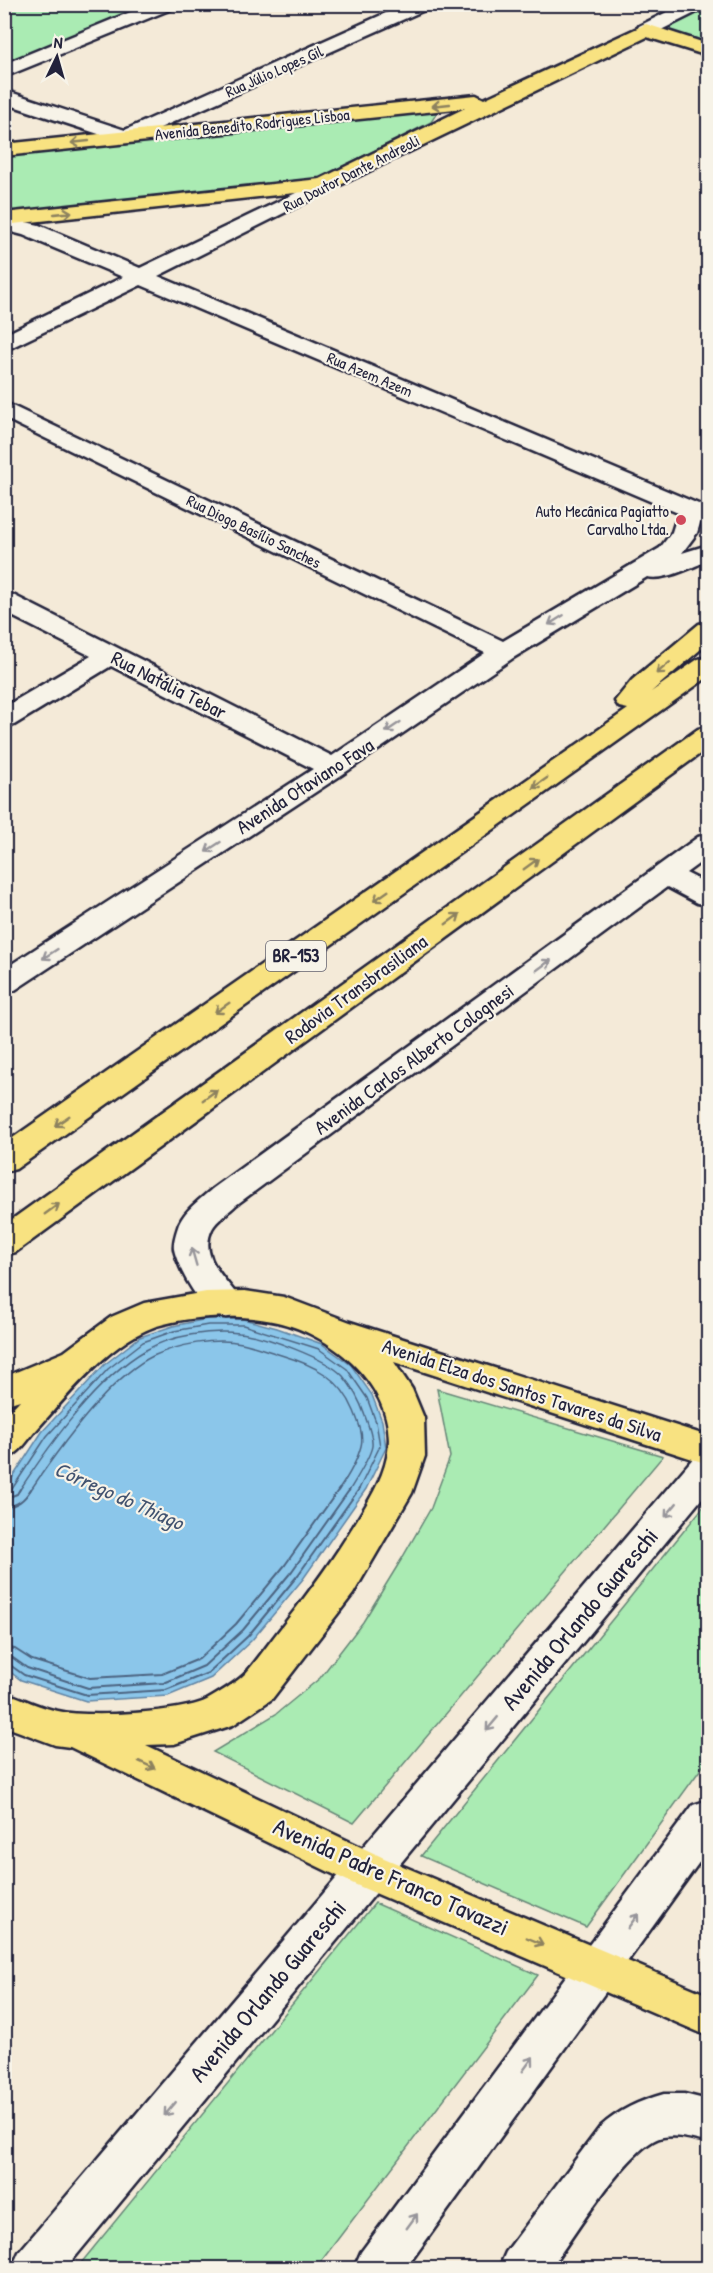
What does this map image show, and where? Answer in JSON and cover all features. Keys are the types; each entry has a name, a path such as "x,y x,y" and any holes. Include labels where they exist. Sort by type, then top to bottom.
{"main road":[{"path":"646,30 708,50"},
{"name":"Rua Doutor Dante Andreoli","path":"325,185 646,30"},
{"name":"Avenida Benedito Rodrigues Lisboa","path":"4,150 499,99"},
{"path":"29,224 247,193 325,185"},
{"path":"247,193 277,203 281,208"},
{"path":"588,749 642,686 708,630"},
{"name":"BR-153","path":"4,1161 708,664"},
{"name":"Rodovia Transbrasiliana","path":"4,1243 708,735"},
{"name":"Avenida Elza dos Santos Tavares da Silva","path":"80,1358 124,1326 156,1312 245,1304 284,1310 336,1330 708,1450"},
{"path":"4,1709 55,1728 76,1731 174,1727 219,1713 258,1687 339,1583 393,1492 406,1456 406,1418 394,1389 375,1364 336,1330"},
{"path":"4,1392 80,1358"},
{"path":"4,1445 18,1426 80,1358"},
{"name":"Avenida Padre Franco Tavazzi","path":"76,1731 369,1871 708,2016"}],"street":[{"path":"4,71 167,4"},
{"name":"Rua Júlio Lopes Gil","path":"126,137 422,4"},
{"name":"Rua Doutor Dante Andreoli","path":"646,30 698,4"},
{"path":"4,96 126,137"},
{"name":"Rua Doutor Dante Andreoli","path":"4,344 325,185"},
{"name":"Rua Azem Azem","path":"4,221 29,224 142,277 700,513"},
{"name":"Rua Diogo Basílio Sanches","path":"4,410 504,652"},
{"name":"Avenida Otaviano Fava","path":"4,983 333,768 504,652 669,553 700,513"},
{"name":"Avenida Otaviano Fava","path":"606,590 708,552"},
{"name":"Rua Natália Tebar","path":"4,601 333,768"},
{"path":"4,719 111,656"},
{"name":"Avenida Carlos Alberto Colognesi","path":"225,1305 197,1268 191,1247 196,1224 224,1197 708,843"},
{"path":"667,875 708,896"},
{"name":"Avenida Orlando Guareschi","path":"36,2268 708,1466"},
{"path":"378,2268 708,1818"},
{"path":"523,2268 610,2146 629,2129 652,2117 680,2114 708,2121"}],"green space":[{"path":"5,5 149,5 5,63"},
{"path":"708,7 708,46 659,30"},
{"path":"420,112 437,113 431,122 320,178 5,213 4,157"},
{"path":"437,1389 663,1456 354,1823 213,1752 276,1714 320,1678 363,1622 431,1508 450,1457"},
{"path":"708,1501 708,1759 586,1927 421,1856"},
{"path":"375,1903 538,1975 316,2268 77,2268"}],"water":[{"name":"Córrego do Thiago","path":"207,1319 243,1319 277,1328 322,1344 351,1365 372,1395 382,1421 386,1448 366,1489 303,1579 252,1640 211,1678 168,1696 86,1701 21,1680 5,1668 5,1489 42,1432 104,1365 140,1337 173,1326"}],"place":[{"name":"Auto Mecânica Pagiatto Carvalho Ltda.","path":"681,520"}]}
